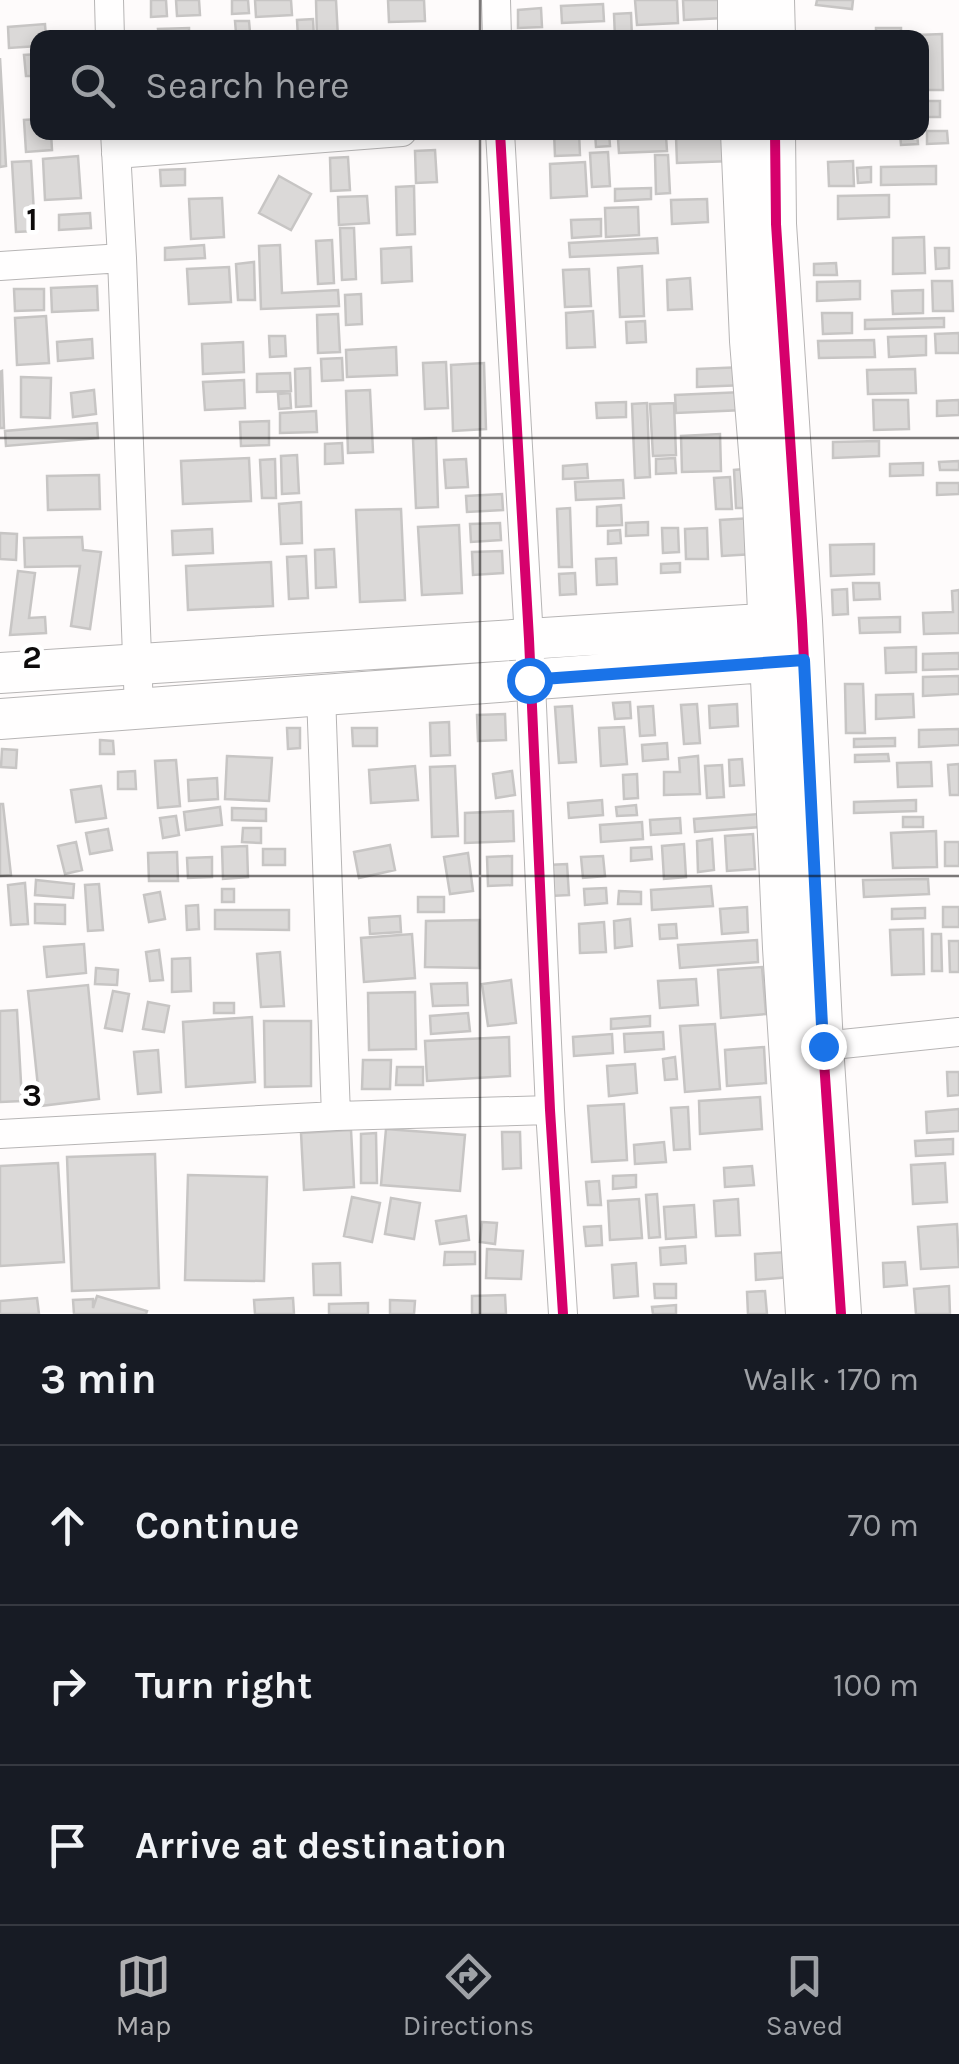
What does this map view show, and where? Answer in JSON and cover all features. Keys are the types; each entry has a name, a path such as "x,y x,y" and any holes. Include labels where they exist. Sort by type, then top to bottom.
{"street":[{"path":"109,0 110,30"},
{"path":"496,0 497,30"},
{"path":"738,0 738,30"},
{"path":"774,0 774,30"},
{"path":"139,709 115,143 193,140"},
{"path":"500,140 563,1314"},
{"path":"740,140 750,341 763,500 786,642 823,1046 841,1314"},
{"path":"775,140 786,642 783,948 806,1314"},
{"path":"0,266 122,258"},
{"path":"0,673 529,639 786,642"},
{"path":"0,718 529,680 786,642"},
{"path":"321,694 336,1116"},
{"path":"823,1046 959,1032"},
{"path":"0,1134 336,1116 550,1110"}],"building":[{"path":"151,0 166,0 167,16 151,17"},
{"path":"176,0 199,0 200,15 177,16"},
{"path":"232,0 248,0 249,13 232,14"},
{"path":"255,0 291,0 292,15 256,17"},
{"path":"316,0 336,0 338,30 317,30"},
{"path":"388,0 424,0 425,21 389,22"},
{"path":"635,0 677,0 678,23 637,25"},
{"path":"683,0 724,0 724,18 684,20"},
{"path":"817,0 853,0 852,9 816,5"},
{"path":"603,4 604,21 562,23 561,6"},
{"path":"541,8 542,27 518,28 518,10"},
{"path":"631,13 632,30 615,30 614,14"},
{"path":"313,19 314,30 298,30 297,20"},
{"path":"235,21 249,21 250,30 236,30"},
{"path":"45,24 45,30 30,30 30,47 9,48 8,27"},
{"path":"942,34 943,90 929,90 929,35"},
{"path":"24,55 30,55 30,76 26,76"},
{"path":"0,58 6,166 0,167"},
{"path":"929,101 940,101 940,117 929,117"},
{"path":"24,120 30,120 30,140 51,140 52,150 26,152"},
{"path":"929,131 947,131 948,143 927,144"},
{"path":"554,140 579,140 580,155 555,156"},
{"path":"596,140 610,140 610,146 596,147"},
{"path":"618,140 666,140 667,151 619,153"},
{"path":"676,140 731,140 732,161 677,163"},
{"path":"901,140 918,140 918,144 901,145"},
{"path":"435,150 437,182 416,183 415,151"},
{"path":"608,152 610,186 592,187 590,153"},
{"path":"655,155 668,155 670,193 656,194"},
{"path":"78,156 81,198 45,200 43,159"},
{"path":"348,157 350,190 331,191 330,158"},
{"path":"31,161 35,231 16,232 12,162"},
{"path":"853,161 854,186 829,186 828,162"},
{"path":"585,162 587,196 551,198 550,164"},
{"path":"936,166 936,184 881,185 881,167"},
{"path":"871,167 871,182 858,183 857,168"},
{"path":"185,169 185,185 161,186 160,170"},
{"path":"279,176 311,194 291,230 259,213"},
{"path":"414,186 415,234 397,235 396,187"},
{"path":"651,188 651,199 615,201 615,189"},
{"path":"889,195 889,217 838,219 838,196"},
{"path":"367,196 369,223 339,225 338,197"},
{"path":"222,198 224,237 191,239 189,199"},
{"path":"707,199 708,222 672,224 671,200"},
{"path":"638,207 639,235 606,237 605,208"},
{"path":"90,213 91,228 59,230 59,215"},
{"path":"601,219 601,236 572,238 571,220"},
{"path":"340,228 354,228 356,279 342,280"},
{"path":"924,237 925,273 893,274 893,238"},
{"path":"657,238 658,253 570,257 569,243"},
{"path":"332,240 334,283 318,284 316,241"},
{"path":"204,245 205,258 165,260 165,248"},
{"path":"280,245 282,293 338,290 339,306 261,309 259,246"},
{"path":"411,247 412,281 382,283 381,249"},
{"path":"935,248 949,248 949,268 936,269"},
{"path":"254,262 255,300 238,300 236,264"},
{"path":"836,263 837,275 814,275 814,264"},
{"path":"642,266 644,316 620,317 618,268"},
{"path":"229,267 231,302 189,304 187,269"},
{"path":"589,269 591,306 565,307 563,270"},
{"path":"690,278 692,309 668,310 667,280"},
{"path":"860,281 860,299 817,301 817,282"},
{"path":"932,281 952,281 953,311 933,311"},
{"path":"97,286 98,310 52,312 51,288"},
{"path":"14,289 44,289 44,310 15,311"},
{"path":"923,290 923,313 893,314 892,291"},
{"path":"361,294 362,324 346,325 345,295"},
{"path":"593,311 595,347 567,348 566,313"},
{"path":"822,313 852,313 852,333 823,334"},
{"path":"338,314 340,352 318,353 317,315"},
{"path":"46,316 49,363 17,365 15,318"},
{"path":"944,318 944,327 865,329 865,320"},
{"path":"645,321 646,342 627,343 626,322"},
{"path":"959,333 959,353 936,353 935,334"},
{"path":"269,336 285,336 286,356 270,357"},
{"path":"926,336 926,355 889,357 888,337"},
{"path":"92,339 93,358 58,361 57,342"},
{"path":"874,340 875,357 819,358 818,341"},
{"path":"243,342 244,372 203,374 202,344"},
{"path":"396,347 397,375 347,377 346,350"},
{"path":"342,358 343,380 322,381 321,359"},
{"path":"446,362 448,408 425,409 423,363"},
{"path":"484,363 486,429 453,431 451,365"},
{"path":"744,367 745,385 697,387 697,369"},
{"path":"310,368 311,406 296,407 295,369"},
{"path":"915,369 916,393 868,394 867,370"},
{"path":"0,372 4,428 0,428"},
{"path":"290,373 291,391 257,392 257,374"},
{"path":"21,377 51,378 50,418 21,417"},
{"path":"244,380 245,408 205,410 203,382"},
{"path":"94,390 96,414 73,417 71,393"},
{"path":"370,390 373,452 348,453 346,391"},
{"path":"743,392 744,410 676,413 675,395"},
{"path":"290,393 291,408 279,409 278,394"},
{"path":"873,400 908,400 909,429 874,430"},
{"path":"959,400 959,415 937,416 937,401"},
{"path":"626,402 626,417 597,418 596,403"},
{"path":"647,403 650,477 635,478 632,404"},
{"path":"674,403 676,455 653,456 650,404"},
{"path":"316,411 317,432 280,433 280,413"},
{"path":"269,421 269,445 241,446 240,422"},
{"path":"97,423 98,438 6,446 5,431"},
{"path":"720,434 721,471 682,472 681,436"},
{"path":"436,438 438,507 416,508 413,439"},
{"path":"879,441 879,456 833,458 833,442"},
{"path":"342,443 343,463 325,464 325,444"},
{"path":"297,455 299,493 282,494 281,456"},
{"path":"249,458 251,501 183,504 181,461"},
{"path":"675,458 676,473 656,474 656,459"},
{"path":"275,459 276,498 262,498 260,460"},
{"path":"466,459 468,487 446,488 444,460"},
{"path":"959,461 959,470 940,470 939,462"},
{"path":"923,463 923,475 890,476 890,464"},
{"path":"587,464 588,478 563,479 563,466"},
{"path":"755,468 757,508 736,508 734,470"},
{"path":"99,475 100,509 48,510 47,476"},
{"path":"730,477 732,509 716,509 714,478"},
{"path":"623,480 624,498 576,500 575,482"},
{"path":"937,483 959,483 959,494 937,495"},
{"path":"502,494 503,510 467,512 466,496"},
{"path":"301,502 302,543 281,544 279,504"},
{"path":"621,505 622,525 597,526 597,507"},
{"path":"570,508 572,567 559,567 557,509"},
{"path":"401,509 405,600 360,602 356,510"},
{"path":"752,518 754,554 722,556 720,520"},
{"path":"648,522 648,535 626,536 626,523"},
{"path":"500,523 501,540 471,542 470,524"},
{"path":"459,525 462,593 422,595 418,527"},
{"path":"662,528 678,528 679,552 663,553"},
{"path":"707,528 708,559 686,559 685,529"},
{"path":"212,529 213,553 173,555 172,531"},
{"path":"620,530 621,543 608,544 608,531"},
{"path":"0,533 17,534 16,560 0,559"},
{"path":"82,537 83,550 101,552 90,629 71,626 80,566 25,567 24,538"},
{"path":"874,544 874,574 831,576 830,545"},
{"path":"334,549 336,587 316,588 315,550"},
{"path":"502,551 503,573 473,575 472,552"},
{"path":"306,556 308,598 289,599 287,557"},
{"path":"616,558 617,584 597,585 596,559"},
{"path":"271,562 273,606 188,610 186,566"},
{"path":"680,563 680,572 661,573 661,564"},
{"path":"18,571 35,573 29,618 45,617 46,633 10,635"},
{"path":"575,573 576,594 560,595 559,574"},
{"path":"853,583 879,583 880,599 854,600"},
{"path":"847,589 848,614 833,615 832,590"},
{"path":"959,590 959,633 924,634 923,613 953,612 952,591"},
{"path":"900,617 900,632 860,633 859,618"},
{"path":"916,647 916,672 886,673 885,648"},
{"path":"959,653 959,669 923,670 923,654"},
{"path":"959,676 959,694 923,696 923,677"},
{"path":"845,684 863,684 865,733 846,733"},
{"path":"913,694 914,717 876,719 876,695"},
{"path":"630,702 631,718 615,719 613,703"},
{"path":"697,704 700,743 684,744 681,705"},
{"path":"737,704 738,726 710,728 709,706"},
{"path":"572,706 576,762 559,763 555,707"},
{"path":"653,706 655,735 640,736 638,707"},
{"path":"505,714 506,740 478,741 477,715"},
{"path":"449,722 450,755 431,756 430,723"},
{"path":"624,727 627,764 601,766 599,728"},
{"path":"287,728 300,728 300,748 288,749"},
{"path":"352,728 377,728 377,746 353,746"},
{"path":"959,729 959,745 919,747 919,730"},
{"path":"895,738 895,746 854,747 854,739"},
{"path":"100,740 113,741 114,754 100,754"},
{"path":"667,743 668,759 643,761 642,745"},
{"path":"2,749 17,750 16,768 1,767"},
{"path":"888,754 889,761 855,762 855,755"},
{"path":"227,756 272,758 269,801 225,799"},
{"path":"698,756 700,794 664,795 664,772 680,772 679,758"},
{"path":"742,759 744,785 730,786 729,760"},
{"path":"176,760 180,806 158,808 155,761"},
{"path":"931,762 932,786 898,787 897,763"},
{"path":"959,764 959,795 950,795 948,765"},
{"path":"722,765 724,797 707,798 705,766"},
{"path":"415,766 418,800 371,803 369,770"},
{"path":"455,766 458,836 432,837 430,767"},
{"path":"135,771 136,789 118,789 118,772"},
{"path":"512,771 515,795 496,798 493,774"},
{"path":"637,774 638,798 624,799 623,775"},
{"path":"217,778 218,799 189,801 188,780"},
{"path":"101,786 106,818 76,822 71,790"},
{"path":"602,800 603,815 569,818 568,803"},
{"path":"916,800 916,811 854,813 854,802"},
{"path":"0,804 11,875 0,876"},
{"path":"636,805 637,815 617,816 616,807"},
{"path":"220,807 222,825 186,830 184,812"},
{"path":"232,808 266,809 266,821 232,820"},
{"path":"513,811 514,841 465,843 465,813"},
{"path":"759,814 760,827 695,832 694,819"},
{"path":"176,816 179,835 163,838 160,818"},
{"path":"903,817 923,817 923,827 903,827"},
{"path":"680,818 681,833 651,835 650,820"},
{"path":"642,822 643,839 601,842 600,825"},
{"path":"243,828 261,828 261,843 242,842"},
{"path":"108,829 112,850 90,854 86,833"},
{"path":"936,831 937,867 893,868 891,833"},
{"path":"753,834 755,869 727,871 725,836"},
{"path":"712,839 714,870 698,872 697,841"},
{"path":"76,842 82,870 65,874 58,846"},
{"path":"945,842 959,842 959,866 945,866"},
{"path":"684,844 686,877 664,879 662,846"},
{"path":"390,845 395,870 359,878 354,852"},
{"path":"247,846 248,877 223,879 222,847"},
{"path":"651,847 652,859 631,861 631,848"},
{"path":"263,849 285,849 285,865 263,865"},
{"path":"177,852 178,881 149,881 148,853"},
{"path":"468,853 473,891 450,894 444,857"},
{"path":"512,856 512,885 488,886 487,857"},
{"path":"603,856 605,876 583,878 581,857"},
{"path":"212,857 212,877 188,878 187,858"},
{"path":"567,864 569,895 550,896 547,865"},
{"path":"928,879 929,894 864,897 863,880"},
{"path":"36,880 74,884 73,898 35,895"},
{"path":"25,883 28,924 11,925 8,885"},
{"path":"99,884 103,930 88,931 85,885"},
{"path":"711,886 713,906 652,910 651,890"},
{"path":"606,888 607,903 585,905 584,889"},
{"path":"222,889 234,889 234,902 222,902"},
{"path":"619,891 641,892 641,904 618,904"},
{"path":"160,892 165,919 149,922 144,895"},
{"path":"418,897 444,897 444,912 418,912"},
{"path":"35,904 65,905 65,924 35,923"},
{"path":"198,905 199,929 187,930 186,906"},
{"path":"747,907 748,932 722,934 720,909"},
{"path":"943,907 959,907 959,927 943,927"},
{"path":"925,908 925,918 892,919 892,909"},
{"path":"215,910 289,910 289,930 215,929"},
{"path":"400,916 401,932 370,934 369,918"},
{"path":"630,919 632,946 615,948 614,921"},
{"path":"479,920 479,968 425,967 426,921"},
{"path":"604,922 606,952 580,953 579,924"},
{"path":"676,924 677,938 660,939 659,925"},
{"path":"923,929 924,974 892,975 890,930"},
{"path":"412,934 415,978 364,982 361,938"},
{"path":"932,934 941,934 942,971 932,971"},
{"path":"757,940 758,962 680,968 678,945"},
{"path":"949,941 959,941 959,972 950,972"},
{"path":"84,944 86,973 47,977 44,947"},
{"path":"159,950 163,980 150,981 146,952"},
{"path":"280,952 284,1006 261,1007 257,954"},
{"path":"190,958 191,991 172,992 172,959"},
{"path":"762,967 766,1014 721,1018 718,970"},
{"path":"96,968 118,970 117,985 95,984"},
{"path":"696,979 698,1005 660,1008 658,981"},
{"path":"511,980 516,1023 488,1026 482,984"},
{"path":"467,983 468,1005 433,1006 431,984"},
{"path":"88,985 99,1099 40,1106 28,991"},
{"path":"113,991 129,994 122,1031 105,1028"},
{"path":"415,992 416,1049 369,1050 368,993"},
{"path":"148,1002 169,1006 164,1032 143,1029"},
{"path":"214,1003 234,1003 234,1013 214,1013"},
{"path":"17,1010 22,1101 0,1102 0,1011"},
{"path":"468,1013 470,1031 431,1034 430,1016"},
{"path":"650,1016 650,1026 611,1029 611,1019"},
{"path":"252,1017 255,1082 186,1087 183,1022"},
{"path":"264,1021 311,1021 311,1086 265,1087"},
{"path":"715,1024 720,1089 685,1092 680,1026"},
{"path":"663,1032 664,1049 625,1052 624,1034"},
{"path":"612,1034 613,1053 574,1056 573,1037"},
{"path":"509,1037 510,1076 427,1081 425,1041"},
{"path":"764,1047 766,1083 727,1086 725,1050"},
{"path":"158,1050 161,1092 138,1094 134,1052"},
{"path":"675,1057 677,1079 665,1080 663,1059"},
{"path":"363,1060 391,1060 390,1089 362,1089"},
{"path":"635,1064 637,1093 609,1096 607,1066"},
{"path":"397,1067 423,1067 423,1085 396,1085"},
{"path":"947,1072 959,1072 959,1095 948,1096"},
{"path":"760,1097 762,1129 700,1134 699,1101"},
{"path":"624,1104 627,1160 592,1162 588,1106"},
{"path":"688,1107 690,1149 674,1150 671,1108"},
{"path":"959,1109 959,1131 927,1133 926,1112"},
{"path":"386,1129 465,1135 460,1191 381,1185"},
{"path":"351,1130 354,1187 304,1190 301,1133"},
{"path":"502,1132 520,1132 521,1168 503,1169"},
{"path":"376,1133 377,1183 361,1183 361,1134"},
{"path":"953,1139 953,1154 916,1156 915,1141"},
{"path":"664,1142 666,1162 635,1164 634,1145"},
{"path":"155,1154 159,1288 72,1291 67,1157"},
{"path":"58,1163 64,1262 0,1266 0,1166"},
{"path":"945,1163 947,1202 913,1204 911,1165"},
{"path":"752,1166 754,1185 725,1187 724,1168"},
{"path":"188,1175 267,1177 264,1281 185,1280"},
{"path":"636,1175 636,1187 613,1189 613,1176"},
{"path":"599,1181 601,1205 588,1205 586,1182"},
{"path":"657,1194 660,1237 649,1238 646,1195"},
{"path":"352,1197 380,1203 372,1242 344,1236"},
{"path":"391,1198 420,1203 414,1239 385,1234"},
{"path":"639,1199 642,1238 610,1240 608,1201"},
{"path":"738,1199 740,1235 716,1236 714,1201"},
{"path":"694,1205 696,1237 666,1239 664,1207"},
{"path":"466,1216 469,1240 440,1244 436,1221"},
{"path":"482,1222 497,1223 495,1244 480,1242"},
{"path":"957,1224 959,1267 921,1269 918,1227"},
{"path":"601,1226 602,1245 586,1246 584,1227"},
{"path":"685,1246 686,1263 661,1265 660,1248"},
{"path":"487,1249 523,1251 521,1279 486,1278"},
{"path":"445,1252 475,1252 475,1264 444,1265"},
{"path":"789,1252 790,1277 756,1280 755,1254"},
{"path":"905,1262 907,1285 884,1287 883,1263"},
{"path":"340,1263 341,1295 314,1295 313,1264"},
{"path":"636,1263 638,1296 614,1298 612,1265"},
{"path":"654,1284 676,1284 676,1298 655,1298"},
{"path":"949,1286 950,1314 916,1314 914,1289"},
{"path":"765,1291 767,1314 748,1314 747,1292"},
{"path":"505,1295 506,1314 472,1314 472,1296"},
{"path":"97,1296 147,1311 146,1314 74,1314 73,1300 93,1299 93,1308"},
{"path":"37,1298 39,1314 0,1314 0,1301"},
{"path":"293,1298 294,1314 255,1314 254,1300"},
{"path":"390,1300 415,1301 414,1314 390,1314"},
{"path":"368,1303 368,1314 329,1314 329,1304"},
{"path":"676,1305 676,1314 653,1314 652,1307"}],"cycle path":[{"path":"500,140 563,1314"},
{"path":"775,140 776,224 841,1314"}],"route":[{"path":"529,680 804,660 823,1046"}]}
